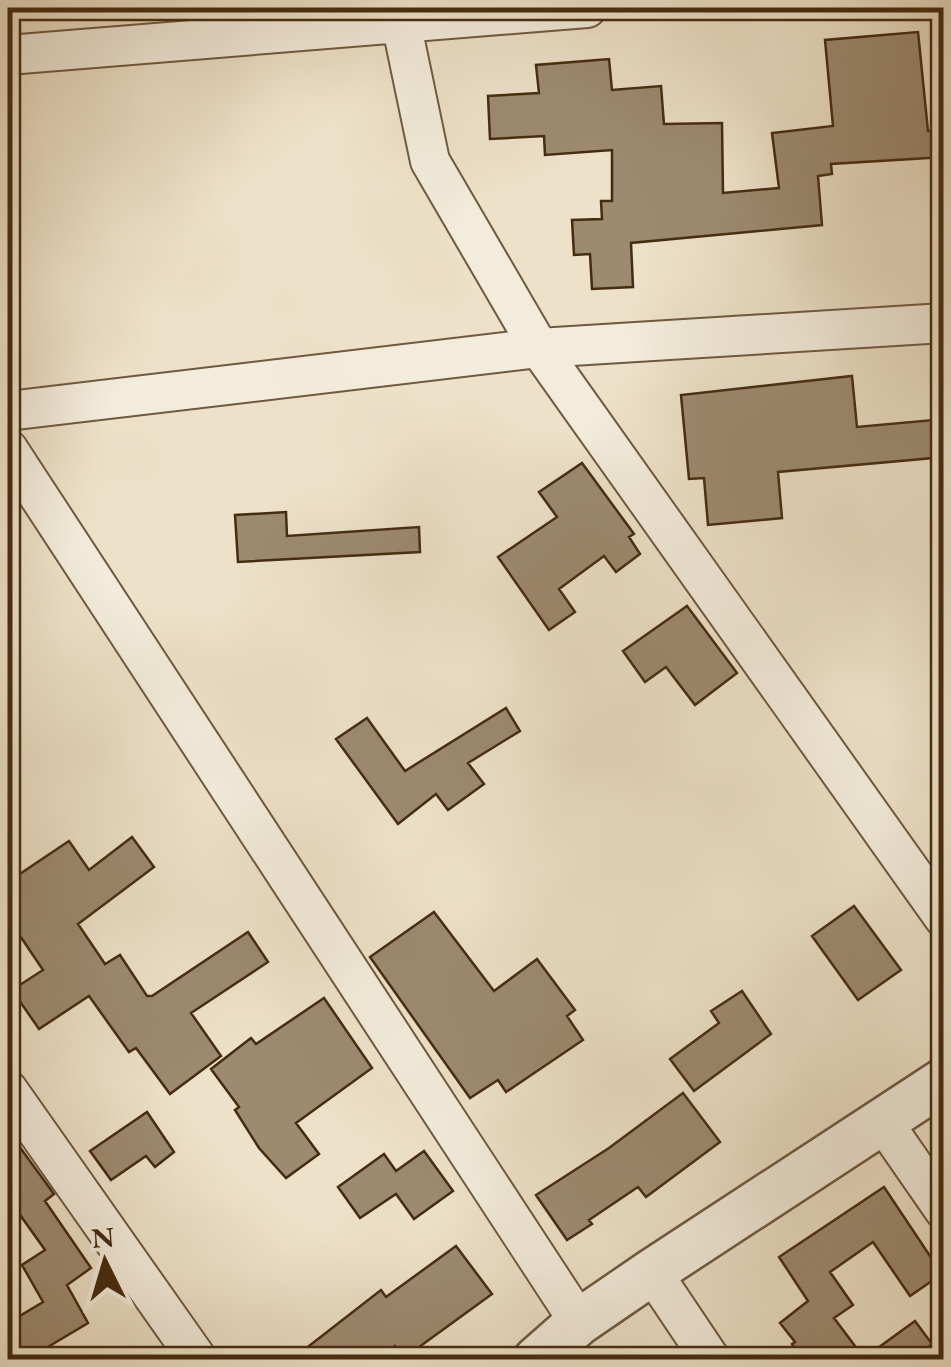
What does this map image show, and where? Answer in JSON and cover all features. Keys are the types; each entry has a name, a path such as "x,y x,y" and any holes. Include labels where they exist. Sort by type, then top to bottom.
{"street":[{"path":"8,55 399,16 587,8"},
{"path":"399,16 430,161 539,348 944,918"},
{"path":"8,411 539,348 944,323"},
{"path":"8,450 580,1322"},
{"path":"536,1360 580,1322 652,1272 944,1082"},
{"path":"8,1090 198,1360"},
{"path":"883,1122 944,1210"},
{"path":"652,1272 711,1360"}],"building":[{"path":"918,32 928,131 944,130 944,157 831,164 832,174 818,176 822,225 631,243 633,287 592,289 590,254 574,255 572,220 602,219 601,201 612,201 612,150 545,155 544,136 490,139 488,96 539,93 536,65 609,59 612,90 661,86 664,124 722,123 723,193 779,188 772,133 833,126 825,40"},
{"path":"852,376 857,427 944,419 944,457 778,472 782,518 708,525 704,478 689,479 681,395"},
{"path":"582,463 634,534 629,537 640,554 616,572 604,556 559,589 575,612 549,630 498,557 557,517 539,492"},
{"path":"286,512 287,536 419,527 420,552 238,562 235,515"},
{"path":"687,606 737,673 695,705 666,667 645,682 623,651"},
{"path":"506,708 520,731 468,763 484,784 448,810 436,794 398,824 336,739 367,718 405,771"},
{"path":"132,837 154,867 78,924 105,964 120,955 147,996 152,996 248,932 268,962 191,1013 221,1056 170,1094 136,1048 129,1052 89,996 39,1029 12,990 43,970 8,918 8,882 69,841 89,870"},
{"path":"854,906 901,970 858,1000 812,936"},
{"path":"434,912 494,991 537,959 575,1010 567,1016 583,1040 506,1092 498,1080 470,1098 370,957"},
{"path":"742,991 771,1034 694,1091 670,1059 719,1023 711,1011"},
{"path":"324,998 372,1068 296,1123 319,1154 286,1178 259,1148 235,1110 239,1107 211,1069 251,1038 256,1044"},
{"path":"683,1093 720,1142 646,1197 638,1187 567,1240 536,1195 609,1148"},
{"path":"147,1112 174,1152 155,1167 146,1156 111,1180 90,1151"},
{"path":"8,1131 54,1194 45,1201 91,1268 67,1285 88,1323 26,1360 8,1360 8,1323 43,1302 22,1265 45,1250 8,1198"},
{"path":"424,1151 453,1191 414,1219 396,1194 360,1218 338,1187 384,1154 396,1171"},
{"path":"884,1187 942,1274 910,1296 873,1242 830,1272 853,1305 834,1318 864,1358 915,1321 932,1344 912,1360 803,1360 780,1323 808,1301 779,1257"},
{"path":"456,1246 492,1294 404,1358 395,1346 378,1360 291,1360 381,1290 386,1297"}]}
